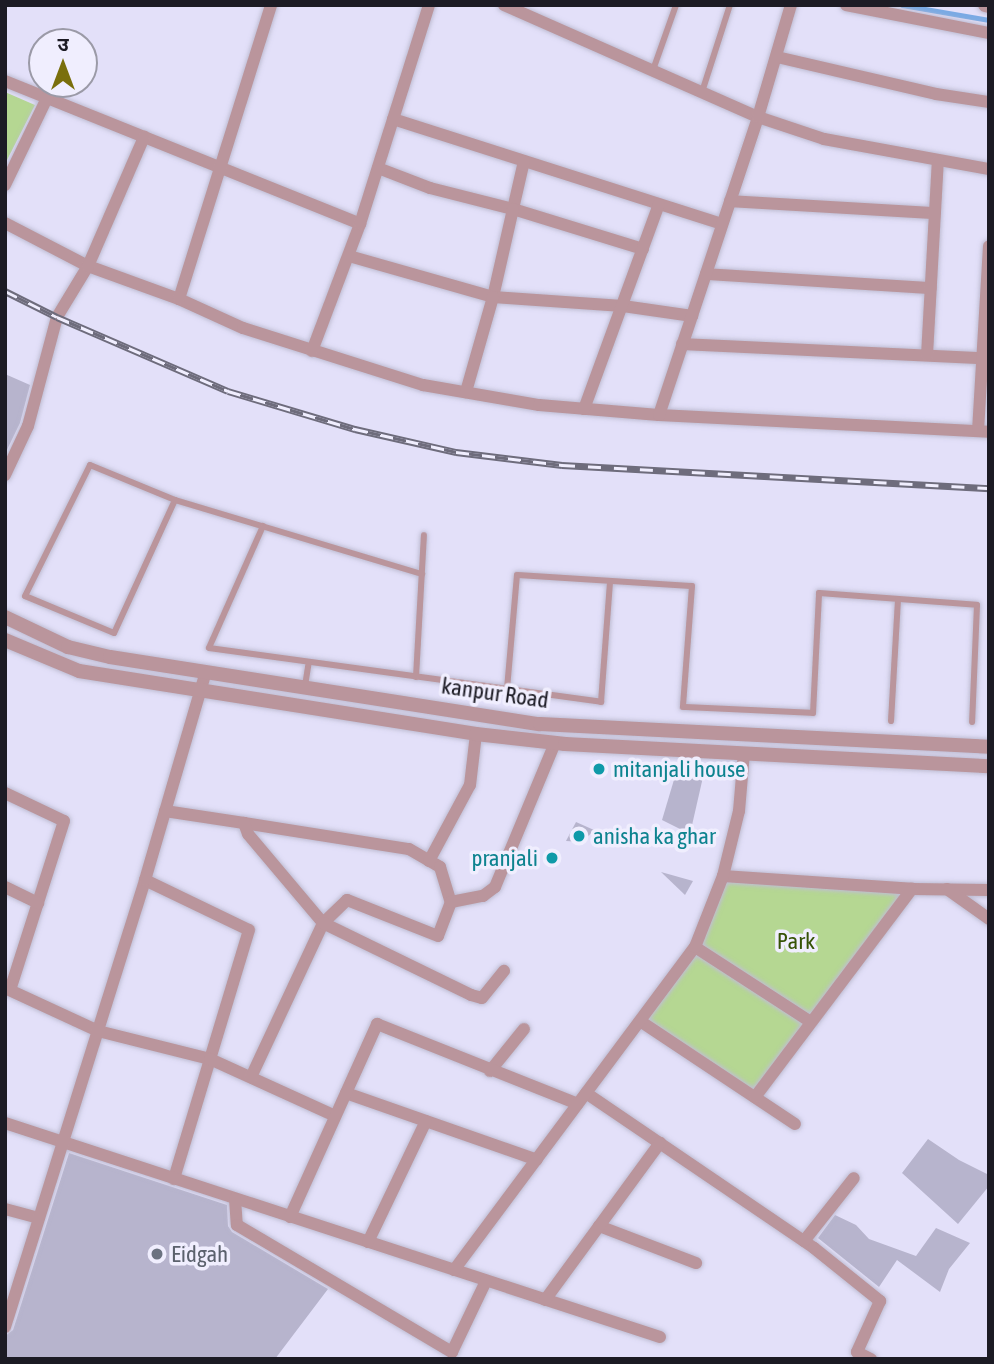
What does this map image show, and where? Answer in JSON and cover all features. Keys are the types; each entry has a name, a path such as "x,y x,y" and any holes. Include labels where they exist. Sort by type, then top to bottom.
{"street":[{"path":"179,299 271,5"},
{"path":"312,351 360,224 429,5"},
{"path":"504,5 758,117 824,139 989,169"},
{"path":"659,415 758,117 791,5"},
{"path":"846,5 989,33"},
{"path":"777,57 936,94 989,102"},
{"path":"5,81 28,90"},
{"path":"5,185 47,98 360,224"},
{"path":"393,119 722,224"},
{"path":"5,475 28,426 57,317 88,266 144,137"},
{"path":"466,392 493,298 524,161"},
{"path":"927,355 937,161"},
{"path":"378,168 430,188 513,209 643,248"},
{"path":"730,201 935,213"},
{"path":"584,409 659,204"},
{"path":"5,223 88,266 179,299 243,328 423,385 539,405 584,409 983,432 982,358 989,246"},
{"path":"349,256 493,298 623,306 692,316"},
{"path":"706,274 930,288"},
{"path":"682,344 982,358"},
{"name":"kanpur Road","path":"5,617 68,647 110,657 540,724 989,747"},
{"path":"5,640 79,671 476,734 555,743 989,766"},
{"path":"5,1327 145,880 206,672"},
{"path":"675,750 676,731"},
{"path":"429,861 470,785 476,734"},
{"path":"759,754 761,736"},
{"path":"450,902 483,896 495,887 555,743"},
{"path":"454,1270 695,947 723,876 739,811 744,753"},
{"path":"5,793 64,821 8,989 98,1031 210,1059 335,1116"},
{"path":"165,811 409,849 440,867 450,902 438,936 347,900 323,923 251,1077"},
{"path":"244,823 248,834 323,923 482,998 504,971"},
{"path":"723,876 989,890"},
{"path":"145,880 249,930 174,1179"},
{"path":"5,887 38,903"},
{"path":"755,1097 912,888"},
{"path":"947,889 989,919"},
{"path":"695,947 811,1022"},
{"path":"640,1021 795,1124"},
{"path":"290,1217 377,1024 578,1104"},
{"path":"490,1071 524,1029"},
{"path":"346,1093 537,1160"},
{"path":"586,1093 804,1241 880,1301 857,1352 871,1359"},
{"path":"368,1242 426,1121"},
{"path":"5,1123 660,1337"},
{"path":"545,1300 660,1143"},
{"path":"804,1241 854,1178"},
{"path":"234,1199 237,1225 452,1352 486,1281"},
{"path":"5,1209 39,1218"},
{"path":"599,1226 696,1263"}],"lane":[{"path":"653,70 676,5"},
{"path":"702,92 730,5"},
{"path":"175,500 114,633 25,596 90,466 175,500 422,574"},
{"path":"263,526 209,648 601,702 610,581"},
{"path":"416,677 424,535"},
{"path":"507,689 517,575 692,586 683,707 813,713 819,593 977,605 972,722"},
{"path":"891,721 898,599"},
{"path":"305,688 309,662"}],"green space":[{"path":"5,92 35,105 5,164"},
{"name":"Park","path":"723,876 912,889 755,1097 640,1021 695,947"}],"building":[{"path":"5,374 30,385 20,423 5,454"},
{"path":"676,773 703,777 690,834 662,820"},
{"name":"anisha ka ghar","path":"576,822 594,830 583,842 566,841"},
{"path":"661,872 693,881 685,895"},
{"path":"928,1139 959,1160 989,1175 989,1186 958,1224 902,1173"},
{"name":"Eidgah","path":"69,1153 227,1205 228,1226 232,1232 328,1289 275,1359 5,1359 5,1336 13,1330"},
{"path":"835,1215 856,1225 869,1239 916,1256 936,1228 970,1243 949,1269 940,1292 897,1260 879,1287 818,1238"}],"waterway":[{"path":"902,5 989,20"}],"railway":[{"path":"5,291 57,317 228,391 355,429 456,452 562,465 989,488"}],"place":[{"name":"mitanjali house","path":"599,769"},
{"name":"anisha ka ghar","path":"579,836"},
{"name":"pranjali","path":"552,858"},
{"name":"Eidgah","path":"157,1254"}]}
